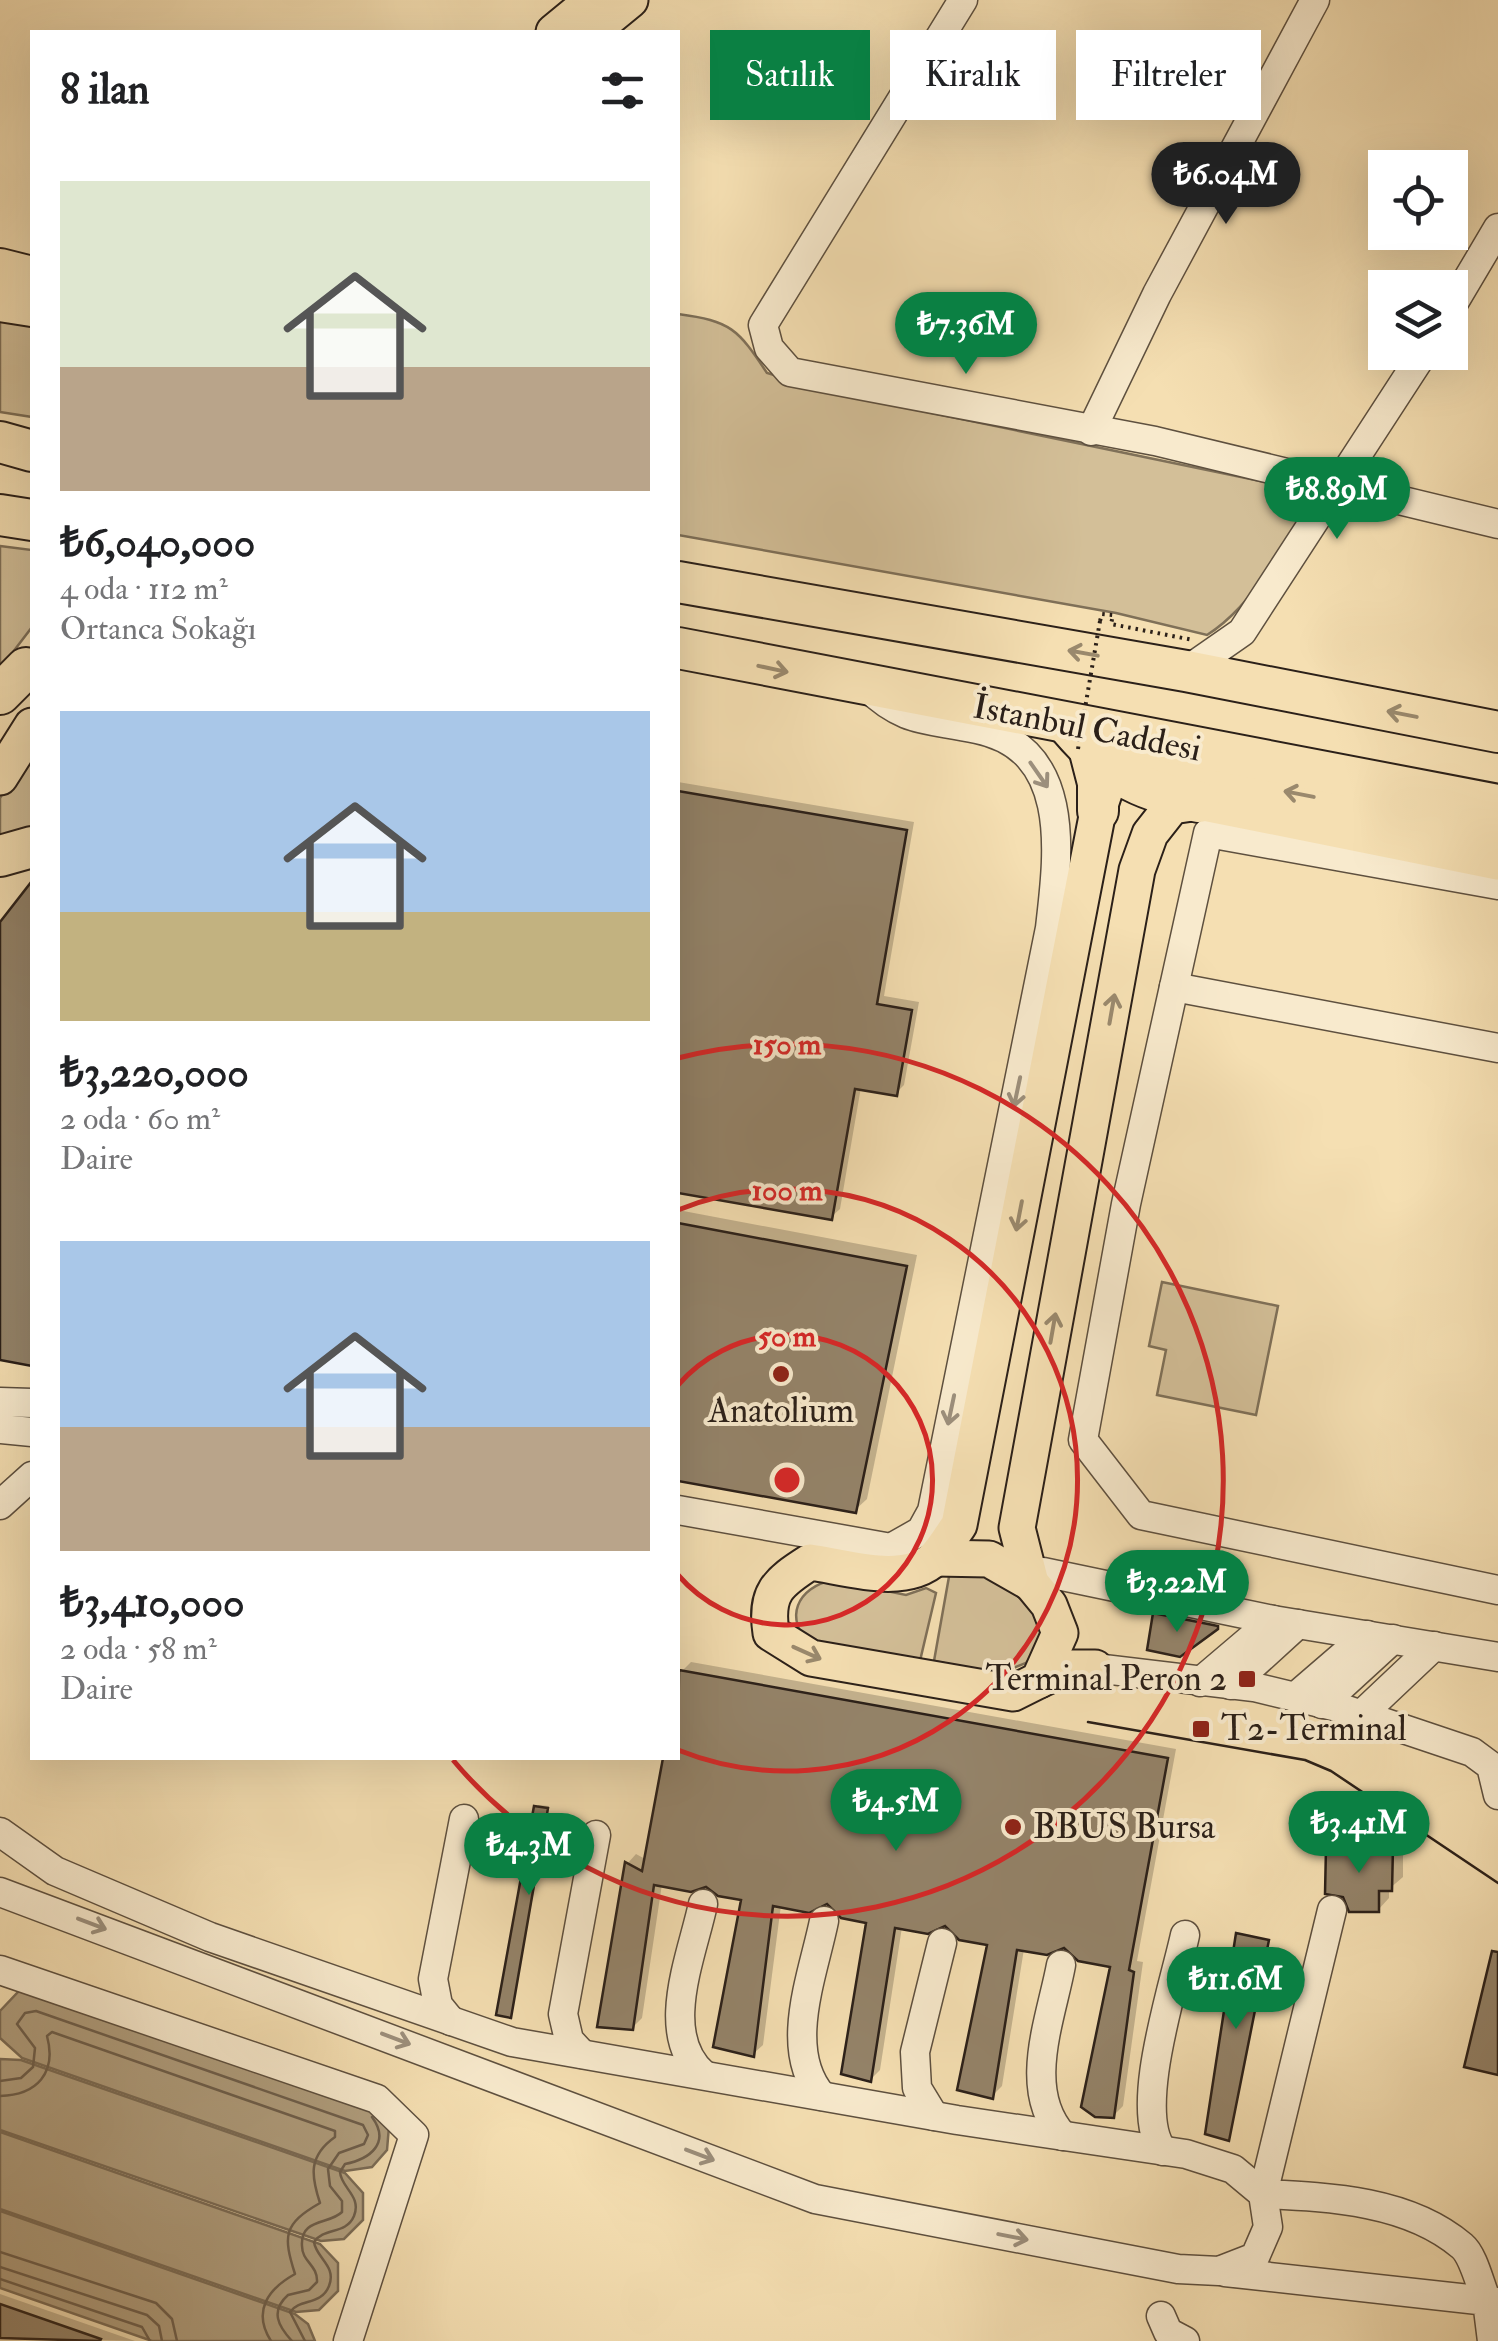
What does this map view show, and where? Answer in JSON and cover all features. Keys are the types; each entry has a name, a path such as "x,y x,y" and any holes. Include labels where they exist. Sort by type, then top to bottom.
{"highway":[{"path":"0,269 30,276"},
{"path":"0,301 30,306"},
{"path":"0,442 30,452"},
{"path":"0,450 30,453"},
{"path":"0,518 30,522"},
{"path":"680,567 762,598"},
{"name":"İstanbul Caddesi","path":"680,582 1186,671 1498,732"},
{"name":"İstanbul Caddesi","path":"680,648 866,686 1087,750 1498,805"},
{"path":"1087,750 1148,790 1199,802"},
{"path":"1087,750 1098,782 1098,811"},
{"path":"0,856 30,848"}],"main road":[{"path":"556,30 593,0"},
{"path":"593,30 630,0"},
{"path":"0,710 20,673"},
{"path":"0,777 30,729"},
{"path":"1087,750 1142,765 1179,768 1498,834"},
{"path":"1031,1583 1017,1528 1137,870 1150,834 1172,806 1199,802 1498,862"},
{"path":"935,1558 959,1525 1098,811"},
{"path":"935,1558 989,1559 1031,1583 1048,1605 1074,1654 1095,1668 1065,1668 1013,1694 811,1658 771,1634 767,1609 775,1590 810,1562 878,1573 907,1571 935,1558"},
{"path":"1040,1680 1060,1633"}],"street":[{"path":"963,0 763,326 769,348 790,372 1154,441 1498,524"},
{"path":"1092,430 1157,294 1314,0"},
{"path":"1468,279 1498,228"},
{"path":"1186,671 1242,632 1413,370"},
{"path":"680,1510 890,1548 921,1531 932,1511 1050,928 1059,845 1056,809 1046,784 1015,747 994,734 896,713 866,686"},
{"path":"1498,885 1208,833 1126,1204 1083,1440 1142,1515 1498,1590"},
{"path":"1174,987 1498,1048"},
{"path":"8,1410 30,1430"},
{"path":"0,1504 30,1478"},
{"path":"750,1526 780,1549 810,1562"},
{"path":"1031,1583 1044,1572 1498,1657"},
{"path":"1200,1682 1356,1633"},
{"path":"1263,1690 1356,1633"},
{"path":"1263,1690 1356,1633"},
{"path":"1342,1709 1356,1633"},
{"path":"1342,1709 1356,1633"},
{"path":"1095,1668 1263,1690 1342,1709 1472,1752 1495,1765 1498,1795"},
{"path":"451,2021 438,2006 433,1979 464,1818"},
{"path":"0,1832 55,1872 210,1936 512,2042 934,2116 1164,2151 1233,2169 1263,2194 1345,2198 1420,2220 1465,2248 1490,2291 1492,2341"},
{"path":"582,2054 569,2040 564,2014 596,1835"},
{"path":"0,1892 816,2199 1178,2270 1490,2291"},
{"path":"703,1904 680,2011 681,2047 704,2075"},
{"path":"1219,2272 1255,2257 1268,2227 1263,2194 1332,1910"},
{"path":"822,2096 803,2069 802,2032 824,1921"},
{"path":"1164,2151 1152,2136 1148,2104 1185,1935"},
{"path":"934,2116 917,2088 916,2052 942,1943"},
{"path":"1062,1965 1040,2070 1042,2107 1063,2136"},
{"path":"0,1970 377,2099 414,2135 348,2341"},
{"path":"1162,2316 1168,2332 1186,2341"}],"path":[{"path":"1087,750 1102,614 1112,616 1111,624 1225,646"}],"shaded area":[{"path":"0,313 30,323 30,417 0,412"},
{"path":"680,314 710,320 731,330 767,373 831,392 1284,486 1300,499 1304,509 1275,561 1251,595 1207,635 1116,613 680,535"},
{"path":"0,546 30,550 30,630 0,669"},
{"path":"30,750 30,830 0,836 0,798"},
{"path":"1162,1282 1278,1306 1256,1415 1157,1395 1166,1350 1149,1346"},
{"path":"967,1566 1018,1582 1041,1629 1040,1645 1026,1663 998,1674 934,1661 950,1571"},
{"path":"833,1580 906,1595 926,1588 936,1593 919,1665 811,1645 798,1625 798,1605 810,1589"}],"water":[{"path":"19,1991 366,2102 389,2126 387,2150 372,2167 345,2171 22,2058 0,2038 0,2011"},
{"path":"0,2059 21,2060 345,2173 363,2193 363,2220 344,2239 321,2241 0,2130"},
{"path":"0,2132 320,2244 338,2263 338,2291 319,2310 296,2312 0,2209"},
{"path":"0,2211 295,2314 308,2324 315,2341 152,2341 0,2288"}],"building":[{"path":"680,791 907,830 877,1004 912,1010 897,1096 855,1089 832,1220 680,1193"},
{"path":"30,884 30,1366 0,1360 0,922"},
{"name":"Anatolium","path":"680,1223 907,1266 856,1513 680,1481"},
{"path":"1153,1613 1218,1629 1180,1657 1147,1650"},
{"path":"680,1670 1168,1758 1129,1970 1134,1972 1114,2118 1095,2117 1081,2107 1110,1967 1078,1961 1064,1948 1047,1955 1017,1950 993,2099 957,2090 987,1945 959,1940 945,1926 928,1934 895,1928 871,2082 841,2074 866,1923 841,1918 827,1904 809,1913 773,1906 754,2057 713,2047 741,1900 718,1896 706,1887 691,1892 654,1885 633,2030 597,2027 625,1862 642,1871 663,1760 680,1760"},
{"path":"534,1806 548,1808 546,1820 582,1824 576,1845 542,1839 511,2018 496,2015"},
{"path":"1326,1847 1393,1847 1392,1891 1379,1891 1379,1912 1349,1912 1343,1897 1325,1894"},
{"path":"1236,1933 1269,1940 1229,2141 1205,2134"},
{"path":"1492,1951 1498,1952 1498,2075 1464,2067"},
{"path":"0,2304 101,2339 0,2338"}],"tram line":[{"path":"1088,1722 1305,1760 1331,1771 1498,1883"}],"place":[{"name":"Anatolium","path":"781,1374"},
{"name":"Terminal Peron 2","path":"1247,1679"},
{"name":"T2-Terminal","path":"1201,1729"},
{"name":"BBUS Bursa","path":"1013,1827"}]}
